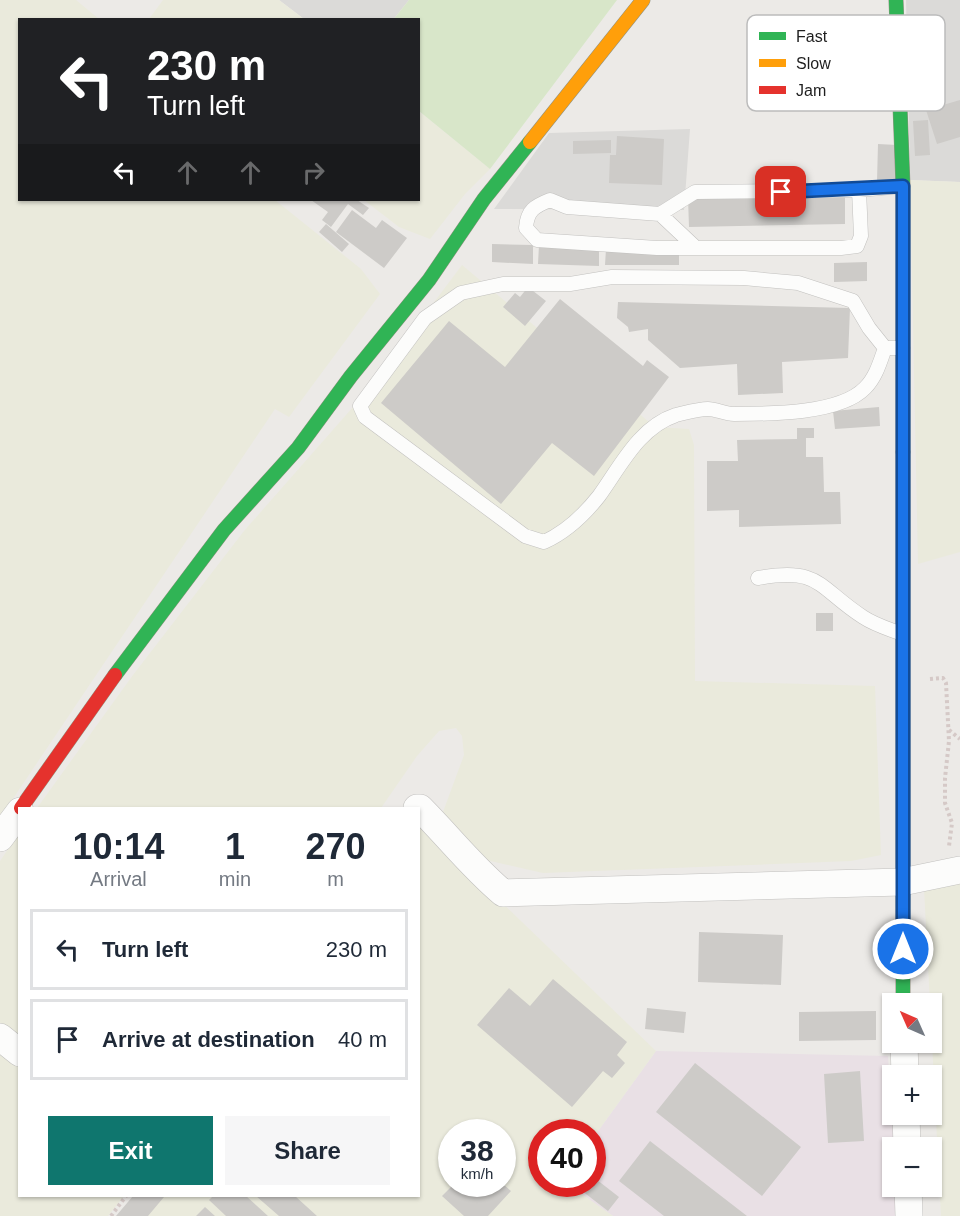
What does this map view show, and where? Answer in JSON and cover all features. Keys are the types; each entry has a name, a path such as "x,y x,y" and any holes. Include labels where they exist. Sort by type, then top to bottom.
{"street":[{"path":"21,807 107,685 224,530 298,448 351,376 429,280 484,199 643,0"},
{"path":"896,0 897,15"},
{"path":"900,111 903,186 903,993"},
{"path":"420,808 452,839 474,868 503,892 902,882 953,860"},
{"path":"0,838 18,812"},
{"path":"0,1037 18,1051"},
{"path":"908,1197 909,1216"}],"lane":[{"path":"859,190 861,236 857,246 799,249 694,246 657,248 537,240 526,228 527,218 534,206 550,200 567,207 660,213 696,192 859,190 903,186"},
{"path":"660,213 694,246"},
{"path":"612,277 744,278 798,283 853,301 869,328 885,348 877,371 865,389 849,400 822,410 731,414 708,409 674,416 650,430 630,449 597,497 564,532 544,542 525,536 489,510 365,417 360,406 425,318 461,293 502,284 570,284 612,277"},
{"path":"885,348 903,348"},
{"path":"758,578 804,575 817,581 867,619 902,634"}],"path":[{"path":"920,680 943,678 946,683 949,730 945,794 952,823 953,860"},
{"path":"949,730 960,739"},
{"path":"111,1216 125,1197"}],"shaded area":[{"path":"0,0 76,0 98,18 18,18 18,201 276,201 361,269 380,294 289,417 275,409 0,818"},
{"path":"163,0 279,0 303,18 150,18"},
{"path":"279,0 409,0 395,18 303,18"},
{"path":"906,0 960,0 960,182 910,180 908,111 945,111 945,15 906,15"},
{"path":"420,112 490,169 465,194 430,239 399,227 365,201 420,201"},
{"path":"690,129 684,210 494,209 549,133"},
{"path":"910,180 960,182 960,552 918,564"},
{"path":"462,265 655,427 689,429 694,445 695,681 875,686 881,855 851,861 543,873 486,860 460,835 443,812 464,755 462,736 456,728 439,731 417,756 382,807 38,807 133,675 244,531 368,390"},
{"path":"420,824 656,1051 606,1120 528,1119 528,1197 586,1197 613,1216 131,1216 146,1197 420,1197"},
{"path":"18,834 18,1040 0,1025 0,861"},
{"path":"960,860 960,1216 941,1216 942,1137 937,1137 936,1125 942,1125 942,1065 933,1065 933,1053 942,1053 942,993 929,993 923,869"},
{"path":"0,1044 18,1058 18,1197 123,1197 108,1216 0,1216"},
{"path":"656,1051 888,1056 889,1065 882,1065 882,1125 893,1125 893,1137 882,1137 882,1197 898,1197 899,1216 613,1216 586,1197 606,1197 606,1120"}],"green space":[{"path":"409,0 617,0 490,169 420,112 420,18 395,18"}],"building":[{"path":"960,100 960,137 937,144 926,111 945,111 945,104"},
{"path":"928,120 930,155 915,156 913,121"},
{"path":"617,136 664,139 662,185 609,183 610,155 616,155"},
{"path":"611,140 611,153 573,154 573,141"},
{"path":"878,144 897,145 896,182 877,181"},
{"path":"845,195 845,224 689,227 688,198"},
{"path":"312,201 358,201 369,208 363,215 348,204 331,227 322,220 328,212"},
{"path":"352,210 376,228 382,220 407,238 384,268 336,232"},
{"path":"326,224 349,244 342,252 319,232"},
{"path":"492,244 533,245 533,264 492,262"},
{"path":"539,245 599,246 599,266 538,264"},
{"path":"606,249 679,249 679,265 605,265"},
{"path":"867,262 867,281 834,282 834,263"},
{"path":"528,287 546,301 525,326 503,307 515,293 520,297"},
{"path":"560,299 643,366 647,360 669,377 594,476 552,443 501,504 381,403 449,321 505,367"},
{"path":"618,302 850,308 848,358 782,362 783,393 738,395 737,364 680,368 648,340 648,329 629,332 628,327 617,318"},
{"path":"879,407 880,426 835,429 833,411"},
{"path":"797,428 814,428 814,438 806,438 806,457 823,457 824,492 840,492 841,524 739,527 739,510 707,511 707,461 738,461 737,440 797,439"},
{"path":"816,613 833,613 833,631 816,631"},
{"path":"699,932 783,935 781,985 698,982"},
{"path":"553,979 627,1042 617,1055 625,1063 612,1078 603,1071 572,1107 477,1025 509,988 530,1006"},
{"path":"647,1008 686,1012 684,1033 645,1029"},
{"path":"876,1011 876,1040 799,1041 799,1012"},
{"path":"695,1063 801,1147 762,1196 656,1112"},
{"path":"860,1071 864,1141 828,1143 824,1074"},
{"path":"650,1141 747,1216 664,1216 619,1181"},
{"path":"606,1187 619,1197 608,1211 590,1197 606,1197"},
{"path":"132,1197 164,1197 148,1216 116,1216"},
{"path":"212,1197 247,1197 268,1216 226,1216 209,1200"},
{"path":"257,1197 296,1197 317,1216 279,1216"},
{"path":"443,1197 505,1197 488,1216 464,1216"},
{"path":"205,1207 215,1216 196,1216"}],"traffic: fast":[{"path":"896,0 897,15"},
{"path":"900,111 903,186 903,452"},
{"path":"115,675 224,530 298,448 351,376 429,280 484,199 530,142"},
{"path":"903,872 903,993"}],"traffic: slow":[{"path":"530,142 643,0"},
{"path":"903,452 903,872"}],"traffic: jam":[{"path":"22,807 115,675"}],"route":[{"path":"781,192 859,190 903,186 903,949"}]}
